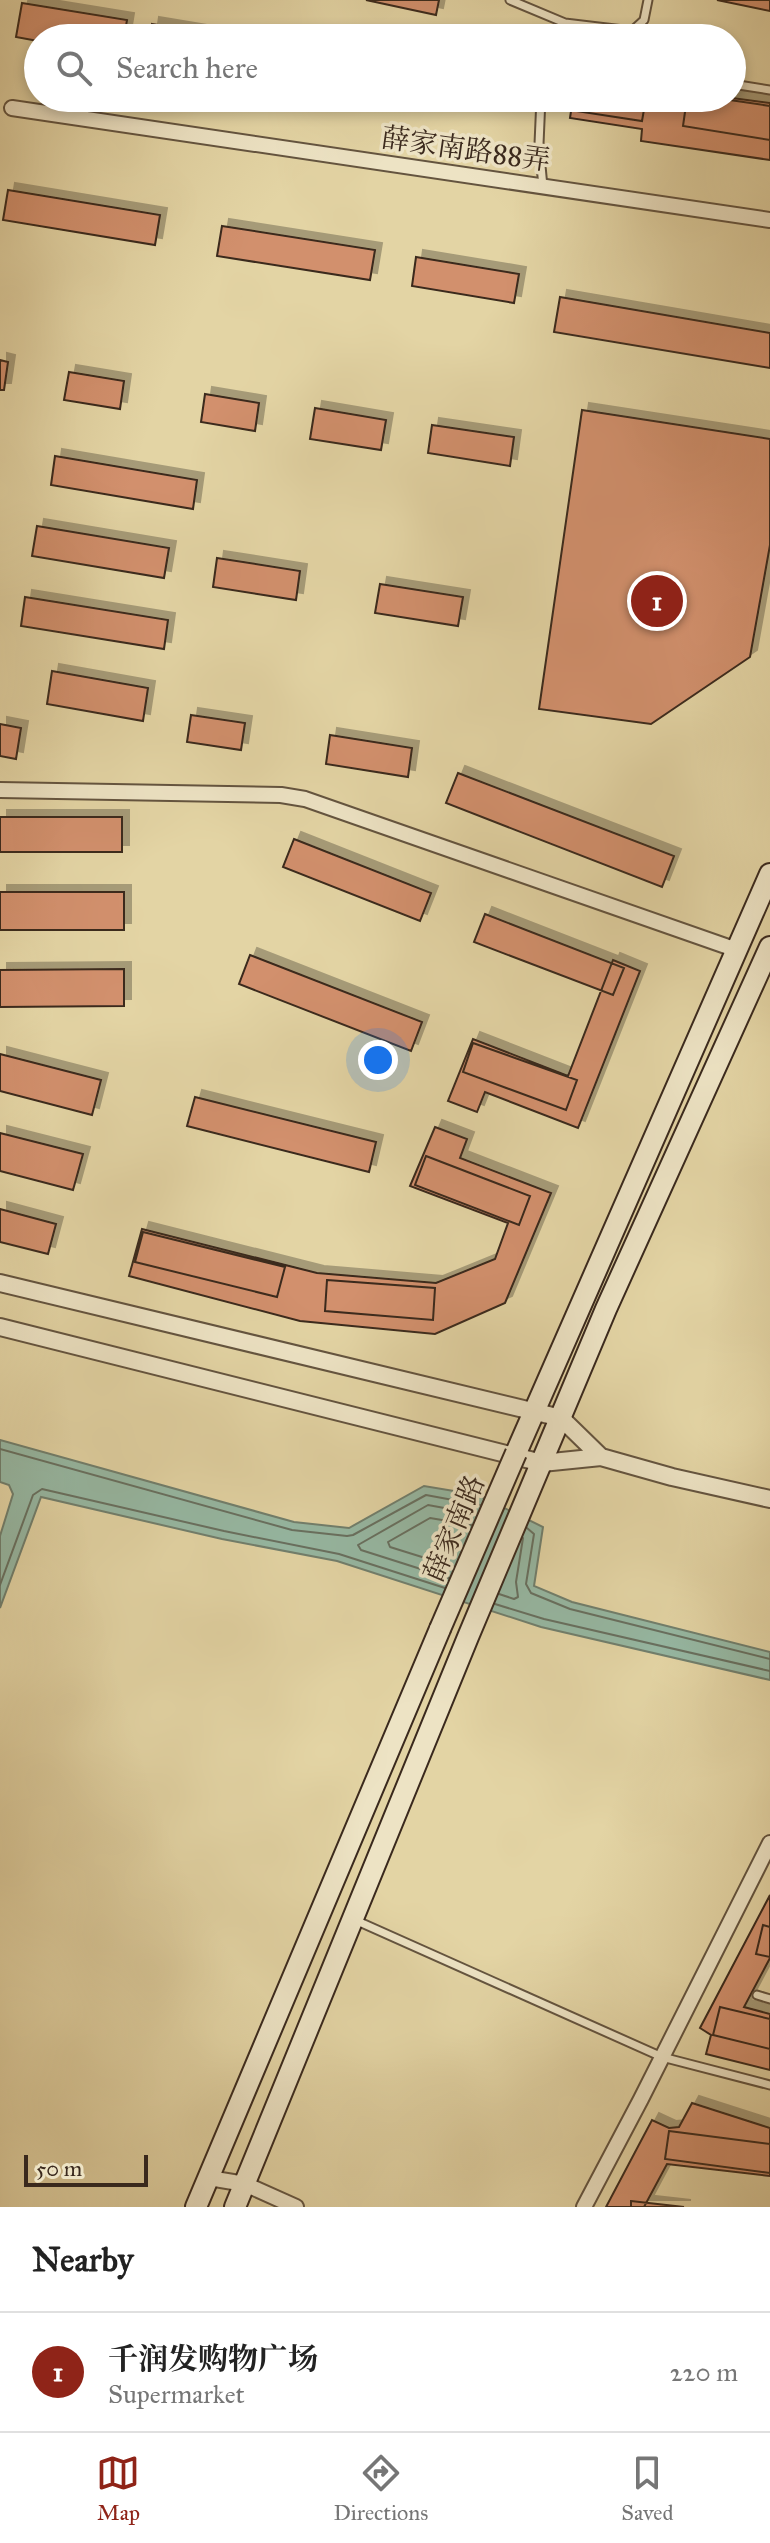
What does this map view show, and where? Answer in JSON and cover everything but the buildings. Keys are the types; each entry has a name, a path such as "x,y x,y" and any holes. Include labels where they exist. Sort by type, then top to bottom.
{"main road":[{"name":"薛家南路","path":"196,2207 440,1629 770,874"},
{"name":"薛家南路","path":"235,2207 606,1309 770,947"}],"street":[{"name":"薛家南路88弄","path":"12,108 24,110"},
{"name":"薛家南路88弄","path":"39,112 770,220"},
{"path":"0,790 281,795 305,799 737,950"},
{"path":"0,1283 561,1418 601,1457"},
{"path":"0,1327 542,1463 601,1457 770,1499"},
{"path":"584,2207 770,1843"},
{"path":"209,2178 245,2184 296,2207"}],"lane":[{"path":"510,0 573,24"},
{"path":"640,24 644,20 648,0"},
{"path":"746,86 770,90"},
{"path":"540,112 539,144 543,187"},
{"path":"353,1919 662,2057 770,2085"},
{"path":"757,1995 770,1999"}],"water":[{"path":"0,1440 294,1522 349,1528 424,1486 478,1495 543,1527 534,1586 572,1602 770,1652 770,1680 541,1627 337,1561 222,1539 41,1497 0,1608 0,1536 13,1494 9,1485 0,1482"}],"place":[{"name":"千润发购物广场","path":"657,601"}]}
